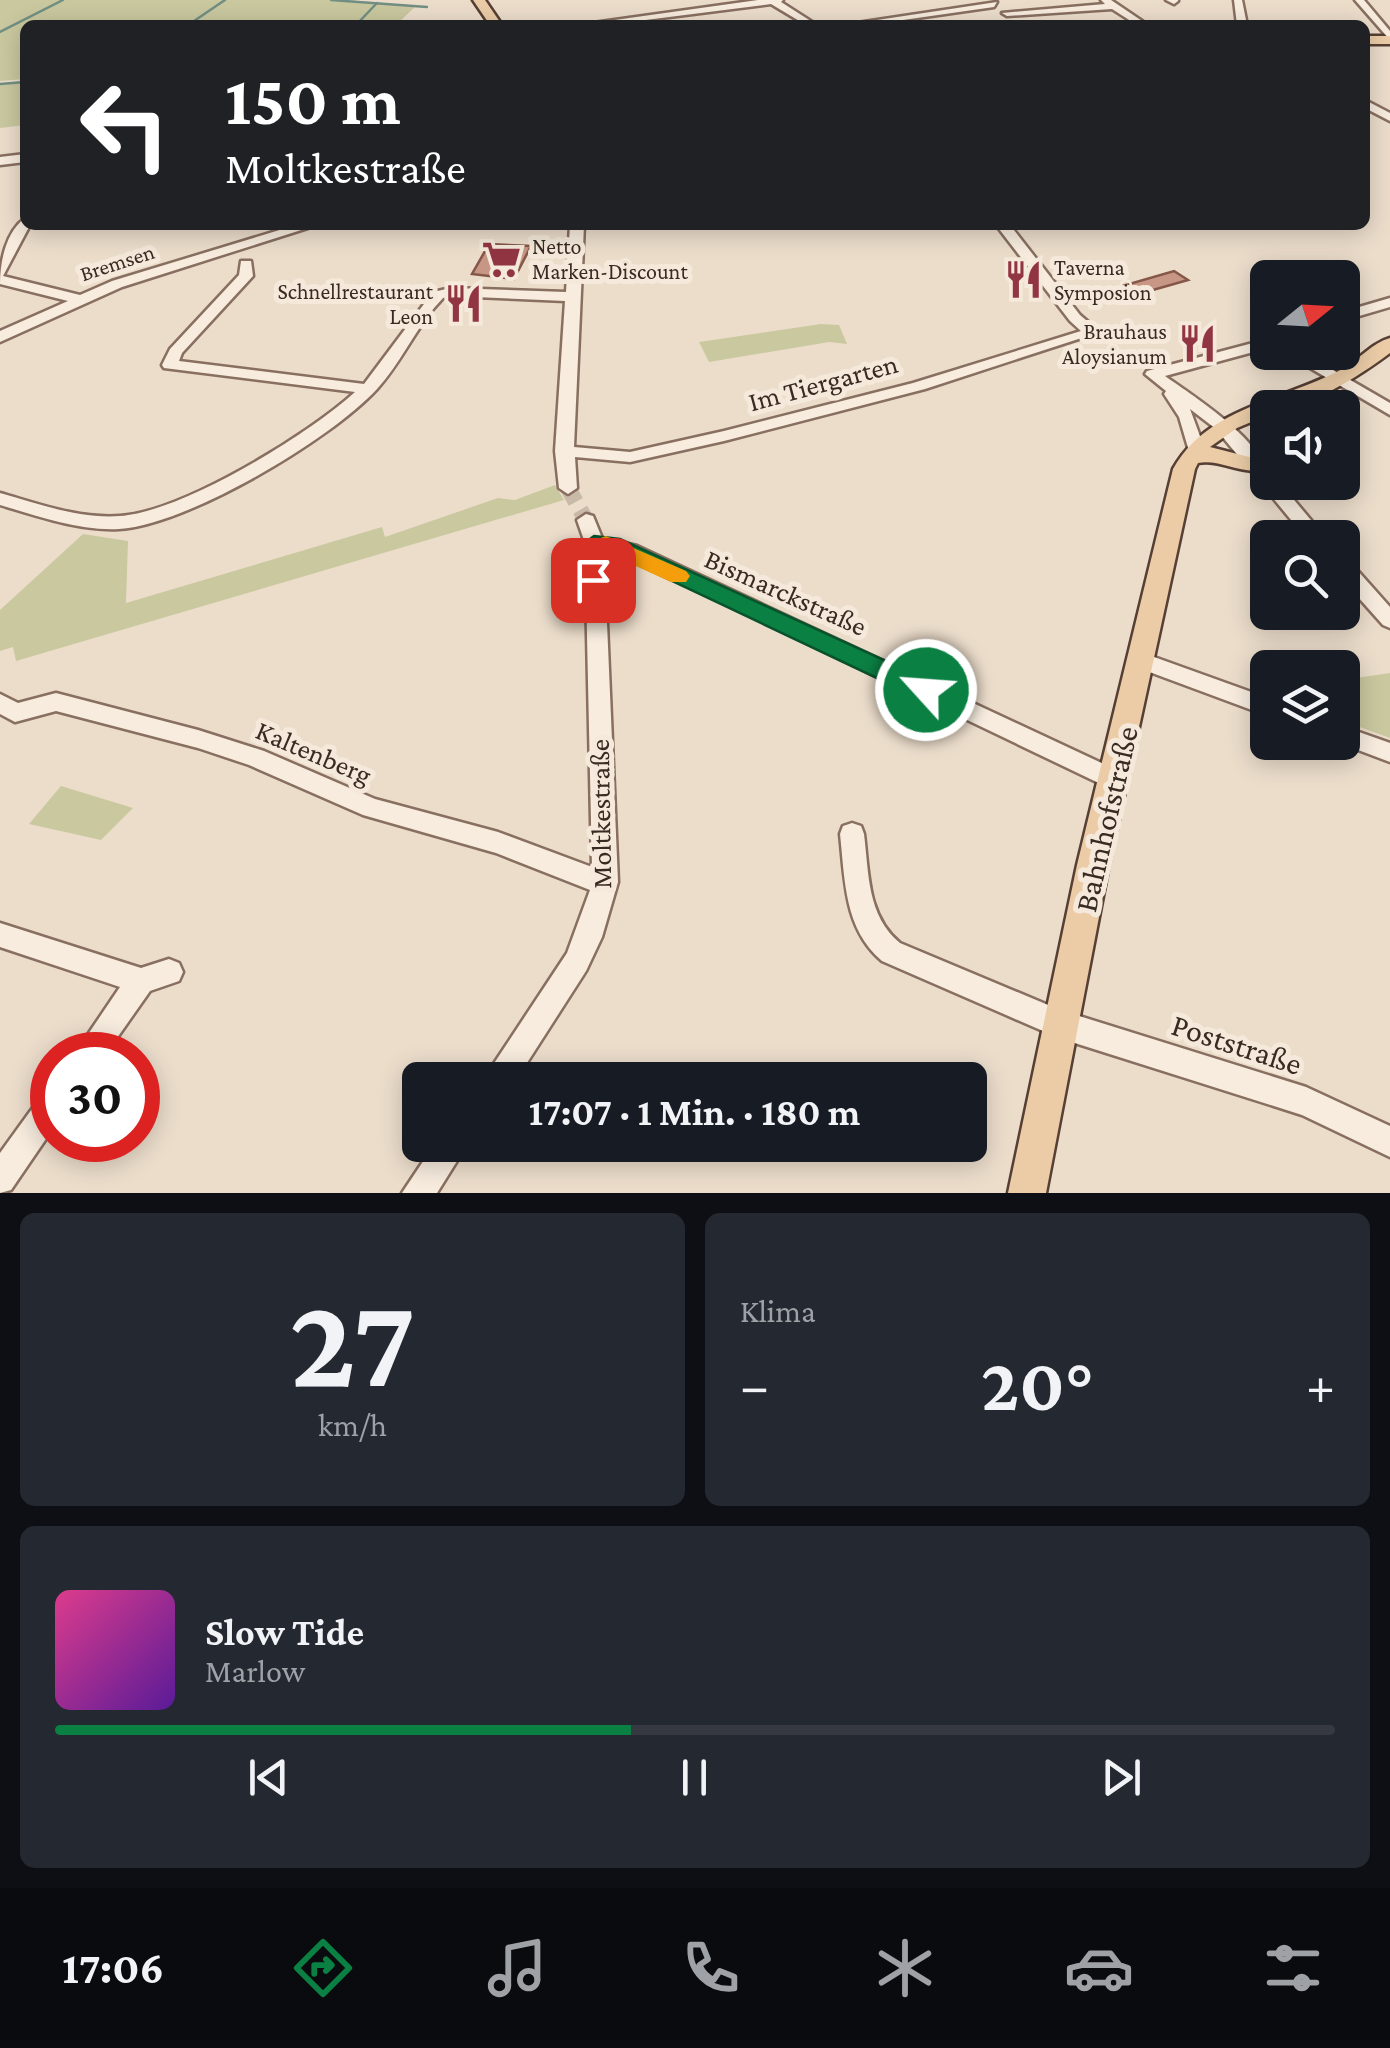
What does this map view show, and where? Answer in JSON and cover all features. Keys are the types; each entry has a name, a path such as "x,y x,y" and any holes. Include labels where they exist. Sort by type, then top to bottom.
{"main road":[{"path":"1310,390 1336,379 1390,344"},
{"path":"1192,452 1222,425 1250,415"},
{"path":"1192,452 1209,454 1250,471"},
{"name":"Bahnhofstraße","path":"1026,1193 1059,1024 1192,452"}],"street":[{"path":"619,20 776,0 805,20"},
{"path":"1035,0 1049,10"},
{"path":"1359,0 1371,9 1390,39"},
{"path":"879,20 990,2 1016,20"},
{"path":"1007,13 1109,3 1135,20"},
{"path":"1371,9 1390,9"},
{"path":"690,10 701,20"},
{"path":"0,272 21,230"},
{"name":"Bremsen","path":"0,337 78,299 294,230"},
{"path":"568,488 564,451 576,230"},
{"name":"Im Tiergarten","path":"564,451 630,457 724,436 906,389 1092,332 1075,318 1007,230"},
{"path":"246,264 246,276 175,352 170,365 368,390"},
{"path":"0,280 78,299"},
{"path":"0,499 78,520 135,521 171,510 304,440 368,390 435,297 572,297"},
{"path":"1360,312 1390,302"},
{"path":"1153,374 1250,348"},
{"path":"1321,370 1390,410"},
{"path":"1153,374 1222,425 1250,460"},
{"path":"1153,374 1180,404 1192,452"},
{"path":"1284,500 1301,520"},
{"name":"Bismarckstraße","path":"590,532 1115,780"},
{"name":"Moltkestraße","path":"511,1062 569,978 594,927 604,879 590,532"},
{"path":"1360,586 1390,620"},
{"path":"1143,662 1250,701"},
{"name":"Kaltenberg","path":"0,703 15,713 56,702 198,739 256,758 371,808 498,843 586,878 604,879"},
{"path":"1360,742 1390,753"},
{"name":"Poststraße","path":"852,834 862,910 874,942 1059,1024 1306,1102 1390,1142"},
{"path":"0,935 155,976 108,1032"},
{"path":"0,1179 30,1136"},
{"path":"418,1193 440,1162"}],"shaded area":[{"path":"0,0 347,0 416,6 401,20 20,20 20,79 0,81"},
{"path":"20,81 20,126 0,128 0,83"},
{"path":"821,324 839,325 847,344 829,342 709,362 699,342"},
{"path":"555,485 564,500 16,661 13,647 0,651 0,610 83,534 128,541 126,603 382,527 385,537 498,498 515,500"},
{"path":"1390,673 1390,738 1360,727 1360,677"},
{"path":"61,786 133,808 101,840 29,824"}],"building":[{"name":"Netto Marken-Discount","path":"489,244 531,246 514,279 472,274"},
{"path":"1174,271 1188,280 1111,302 1098,293"}],"waterway":[{"path":"24,20 63,0"},
{"path":"195,20 225,0"},
{"path":"331,0 377,3"},
{"path":"361,20 377,3"},
{"path":"377,3 427,7"},
{"path":"0,32 20,22"},
{"path":"0,84 20,82"}],"tunnel":[{"path":"568,488 586,520"}],"slow traffic":[{"path":"606,544 630,551 679,576"}],"place":[{"name":"Netto Marken-Discount","path":"502,259"},
{"name":"Taverna Symposion","path":"1024,280"},
{"name":"Schnellrestaurant Leon","path":"463,304"},
{"name":"Brauhaus Aloysianum","path":"1197,344"}],"route":[{"path":"593,580 594,544 612,544 926,690"}]}
